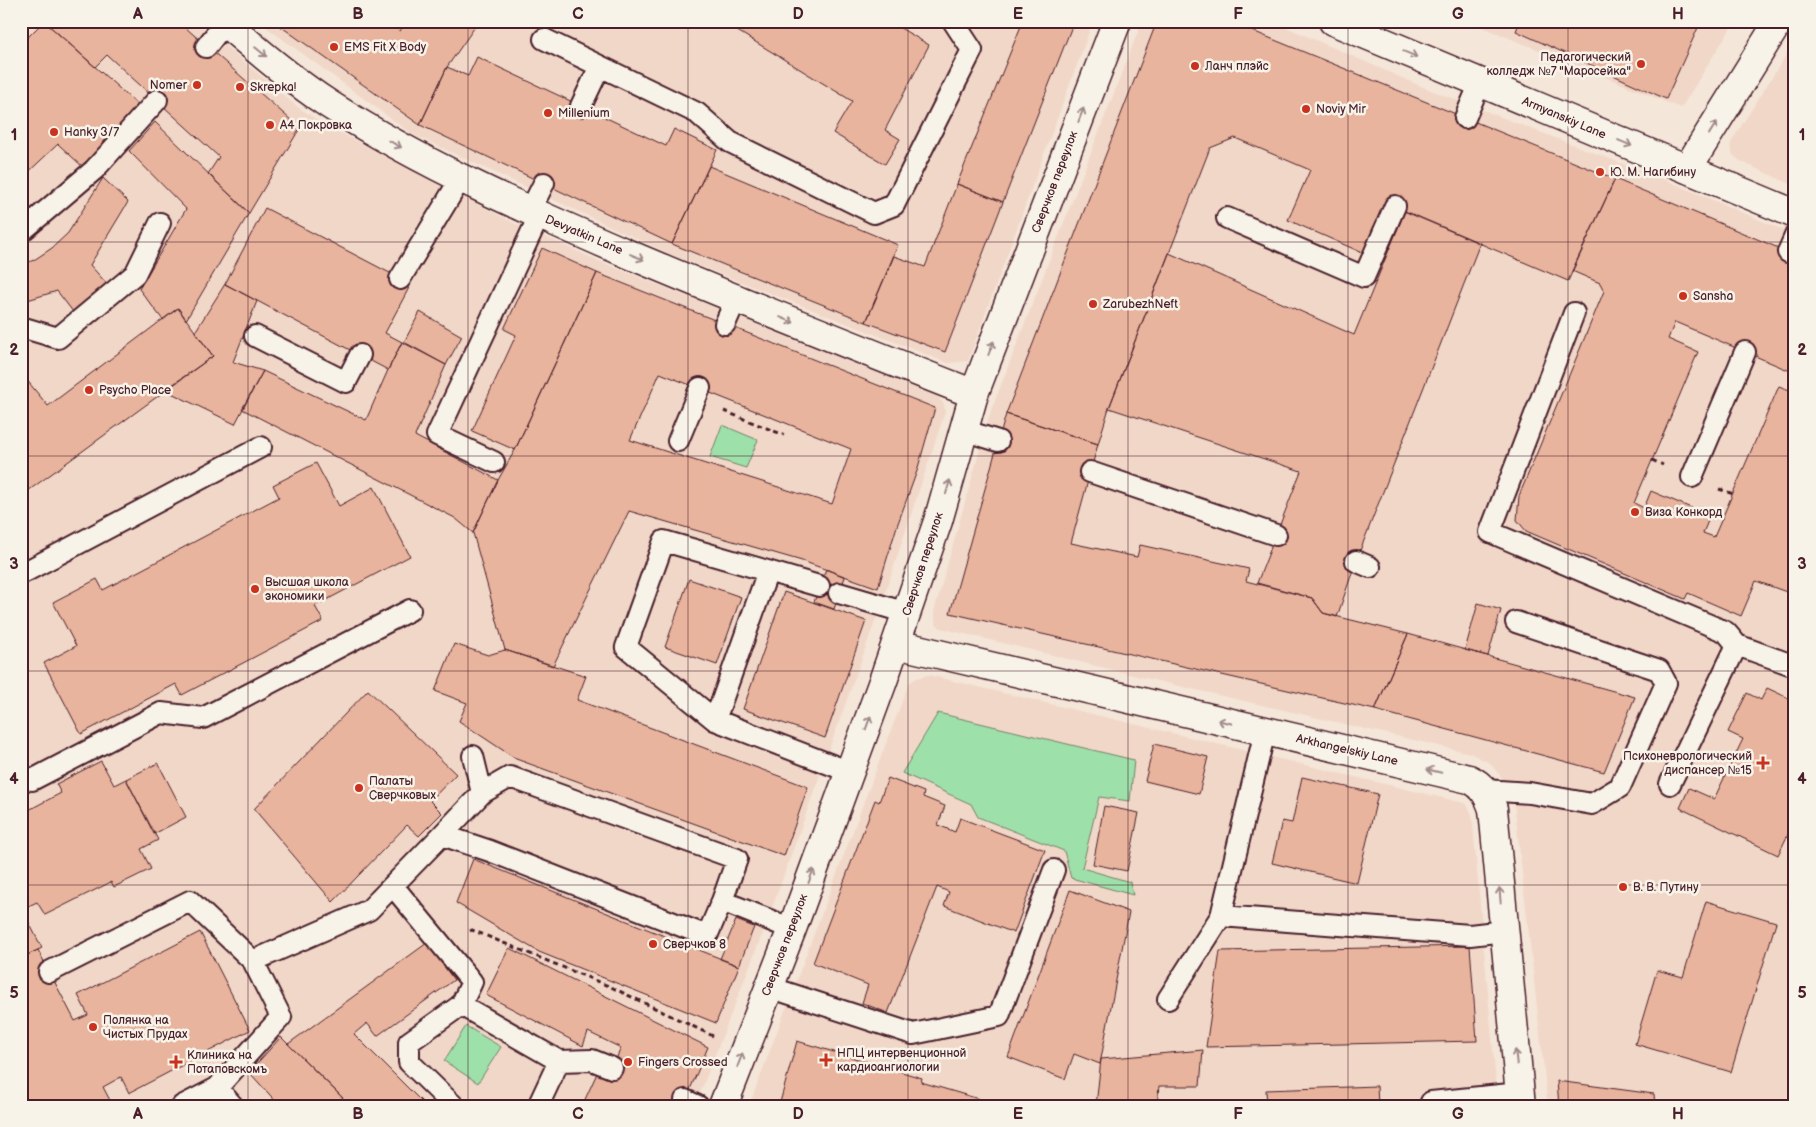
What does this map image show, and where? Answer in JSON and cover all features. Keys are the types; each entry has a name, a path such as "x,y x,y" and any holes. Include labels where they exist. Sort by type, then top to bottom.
{"street":[{"name":"Сверчков переулок","path":"723,1106 792,928 907,613 938,520 974,394 1117,21"},
{"name":"Armyanskiy Lane","path":"1333,21 1377,30 1480,83 1795,214"},
{"path":"1687,169 1779,21"},
{"name":"Devyatkin Lane","path":"224,22 328,104 395,144 461,178 534,214 736,299 974,394"},
{"name":"Arkhangelskiy Lane","path":"896,644 1469,779 1479,783 1484,790"},
{"path":"1484,790 1493,809 1520,1100"}],"lane":[{"path":"544,39 697,113 730,142 874,213 894,205 972,50 953,21"},
{"path":"206,47 224,22"},
{"path":"581,106 600,66"},
{"path":"1465,118 1480,83"},
{"path":"21,232 94,170 157,100"},
{"path":"400,278 461,178"},
{"path":"494,462 437,435 534,214 544,183"},
{"path":"1227,218 1364,277 1395,206"},
{"path":"21,327 58,338 135,274 160,223"},
{"path":"725,324 736,299"},
{"path":"1574,313 1490,532 1726,632 1737,645 1795,664"},
{"path":"255,336 346,382 360,355"},
{"path":"1692,477 1745,352"},
{"path":"678,441 698,394"},
{"path":"964,430 998,442"},
{"path":"21,574 261,447"},
{"path":"1090,472 1276,535"},
{"path":"819,586 664,541 626,647 715,720 850,772"},
{"path":"715,720 768,571"},
{"path":"839,593 907,613"},
{"path":"21,776 32,780 161,713 203,718 410,610"},
{"path":"1484,790 1530,793 1592,804 1620,787 1666,683 1659,670 1516,622"},
{"path":"1670,784 1737,645"},
{"path":"1168,999 1222,916 1265,731"},
{"path":"473,756 482,793"},
{"path":"253,961 369,910 482,793 510,777 737,859 707,936 490,851 442,835"},
{"path":"768,986 913,1034 999,1016 1054,870"},
{"path":"393,886 472,982 461,1005 409,1042 409,1062 454,1106"},
{"path":"49,972 190,901 253,961 280,1017 217,1088 182,1106"},
{"path":"722,901 792,928"},
{"path":"1222,916 1470,935 1504,931"},
{"path":"461,1005 559,1061 592,1060 612,1068"},
{"path":"538,1106 559,1061"},
{"path":"217,1088 233,1106"},
{"path":"1431,1106 1430,1102 1520,1100"}],"path":[{"path":"698,394 784,435"},
{"path":"446,950 472,930 611,987 717,1038"}],"shaded area":[{"path":"21,21 196,21 295,105 320,122 514,223 599,261 938,397 944,404 945,412 882,602 767,922 695,1106 21,1106"},
{"path":"258,21 1093,21 968,361 948,363 672,255 412,134"},
{"path":"1142,21 1272,21 1425,88 1673,183 1795,235 1795,1106 1548,1106 1515,809 1506,783 1490,763 1470,753 1162,682 941,628 936,624 934,612 991,411"},
{"name":"Педагогический колледж №7 \"Маросейка\"","path":"1468,21 1735,21 1681,108"},
{"path":"1795,41 1795,186 1740,161 1733,155 1730,146"},
{"path":"928,675 1464,803 1468,806 1472,815 1498,1106 749,1106 909,683 917,678"}],"green space":[{"path":"722,425 758,440 746,468 710,457"},
{"path":"938,713 1134,760 1130,801 1099,797 1082,868 1130,882 1133,895 1071,878 1064,851 978,817 971,804 902,773"},
{"path":"466,1026 501,1047 478,1083 444,1061"}],"building":[{"path":"44,21 139,106 82,166 58,144 21,179 21,44"},
{"path":"44,21 178,21 300,128 249,213 208,174 219,157 107,55 95,67"},
{"path":"273,21 385,21 400,31 406,21 479,21 447,67 420,125"},
{"path":"721,21 900,21 897,26 929,45 885,130 900,139 885,164 833,133 852,101"},
{"path":"1023,21 1074,21 1003,202 957,184"},
{"path":"1157,21 1228,21 1615,179 1568,281 1385,203 1363,253 1288,220 1310,170 1235,138 1210,148 1109,408 1098,444 1006,414"},
{"name":"Педагогический колледж №7 \"Маросейка\"","path":"1520,21 1701,21 1666,99 1516,31"},
{"path":"477,57 666,146 674,129 717,150 672,244 420,125 447,67 468,76"},
{"path":"155,122 249,213 186,320 178,308 163,320 139,289 186,209 129,151"},
{"path":"709,166 898,245 866,322 672,244"},
{"path":"103,178 128,202 90,265 108,285 74,313 57,291 21,302 21,265 34,260 52,248 68,233"},
{"path":"1615,179 1795,255 1795,373 1675,322 1668,339 1698,352 1634,503 1644,508 1651,491 1710,516 1703,533 1714,537 1779,386 1795,392 1795,595 1756,581 1741,616 1688,593 1685,599 1526,531 1517,520 1519,496 1604,291 1600,283 1572,271"},
{"path":"957,184 1003,202 945,352 866,322 894,256 925,267"},
{"path":"265,208 411,284 385,333 402,342 388,370 225,284"},
{"path":"1405,211 1480,243 1356,561 1337,617 1323,613 1312,598 1257,583 1301,471 1109,408 1169,253 1354,335"},
{"path":"542,248 597,273 515,450 472,431 516,335 504,329"},
{"path":"597,273 935,408 917,471 897,526 878,588 802,561 629,511 553,666 505,650 473,533 498,480 515,450","holes":["660,373 851,449 832,504 630,440"]},
{"path":"225,284 257,301 233,362 263,371 235,424 165,390 213,356 195,332"},
{"path":"178,308 213,356 21,496 21,373 48,406"},
{"path":"420,312 462,336 446,365 404,342"},
{"path":"402,342 446,365 415,436 498,480 473,533 455,518 242,409 263,371 366,420"},
{"path":"1006,414 1098,444 1071,543 1137,557 1140,545 1249,569 1246,581 1312,598 1323,613 1408,634 1375,710 950,613"},
{"path":"316,463 339,506 374,487 410,556 315,606 323,621 182,695 176,684 81,734 44,663 76,646 53,602 97,579 103,590 279,497 273,485"},
{"path":"826,569 845,577 834,609 814,602"},
{"path":"689,579 741,597 717,665 665,647"},
{"path":"784,592 866,621 825,738 743,709"},
{"path":"1478,603 1501,610 1488,656 1465,650"},
{"path":"1408,634 1635,697 1604,772 1375,710"},
{"path":"454,644 488,655 505,650 586,676 577,700 808,787 784,856 516,759 459,721 467,703 435,691"},
{"name":"Психоневрологический диспансер №15","path":"1767,688 1795,701 1795,820 1778,855 1680,808 1689,788 1714,799 1743,739 1728,732 1747,693 1761,700"},
{"name":"Палаты Сверчковых","path":"368,690 456,774 430,801 442,813 419,836 407,825 333,902 254,809"},
{"path":"1154,744 1208,757 1199,794 1145,781"},
{"path":"101,761 114,785 126,779 158,840 141,849 151,869 114,887 111,882 45,915 37,902 22,909 42,948 21,958 21,814 61,793 56,784"},
{"path":"158,763 186,817 154,834 126,779"},
{"path":"1302,777 1378,794 1357,883 1272,863 1282,821 1292,823"},
{"path":"888,778 924,792 923,797 945,806 938,825 955,832 960,818 1045,850 1014,933 944,906 949,892 937,887 888,1013 862,1003 868,985 813,963 875,800 879,802"},
{"path":"1104,806 1139,813 1127,871 1093,864"},
{"path":"473,859 739,966 716,1023 539,952 456,903"},
{"path":"1795,880 1795,905 1788,903"},
{"path":"1070,890 1129,912 1100,1064 1074,1054 1065,1079 1008,1057"},
{"path":"1706,901 1776,922 1731,1072 1635,1044 1657,970 1683,977"},
{"path":"736,920 754,927 739,966 720,959"},
{"path":"200,932 250,1030 129,1093 121,1077 103,1087 113,1106 21,1106 21,958 38,950 75,1021 88,1015 78,995"},
{"path":"427,943 454,980 377,1036 367,1023 354,1034 426,1106 351,1106 288,1044"},
{"path":"1470,946 1477,1041 1206,1047 1220,951"},
{"path":"509,948 708,1047 683,1106 582,1106 598,1071 612,1068 621,1048 588,1032 583,1046 486,995"},
{"path":"281,1037 351,1106 280,1106 249,1072"},
{"name":"НПЦ интервенционной кардиоангиологии","path":"797,1041 922,1078 921,1082 1003,1106 779,1106"},
{"path":"1203,1050 1200,1086 1159,1086 1157,1106 1096,1106 1101,1059"},
{"path":"1557,1081 1654,1094 1655,1106 1559,1106"},
{"path":"1377,1086 1378,1106 1267,1106 1266,1090"}],"place":[{"name":"EMS Fit X Body","path":"334,47"},
{"name":"Педагогический колледж №7 \"Маросейка\"","path":"1641,64"},
{"name":"Ланч плэйс","path":"1195,66"},
{"name":"Nomer","path":"197,85"},
{"name":"Skrepka!","path":"240,87"},
{"name":"Noviy Mir","path":"1306,109"},
{"name":"Millenium","path":"548,113"},
{"name":"А4 Покровка","path":"270,125"},
{"name":"Hanky 3/7","path":"54,132"},
{"name":"Ю. М. Нагибину","path":"1600,172"},
{"name":"Sansha","path":"1683,296"},
{"name":"ZarubezhNeft","path":"1093,304"},
{"name":"Psycho Place","path":"89,390"},
{"name":"Виза Конкорд","path":"1635,512"},
{"name":"Высшая школа экономики","path":"255,589"},
{"name":"Психоневрологический диспансер №15","path":"1763,763"},
{"name":"Палаты Сверчковых","path":"359,788"},
{"name":"В. В. Путину","path":"1623,887"},
{"name":"Сверчков 8","path":"653,944"},
{"name":"Полянка на Чистых Прудах","path":"93,1027"},
{"name":"НПЦ интервенционной кардиоангиологии","path":"826,1060"},
{"name":"Клиника на Потаповскомъ","path":"176,1062"},
{"name":"Fingers Crossed","path":"628,1062"}]}
